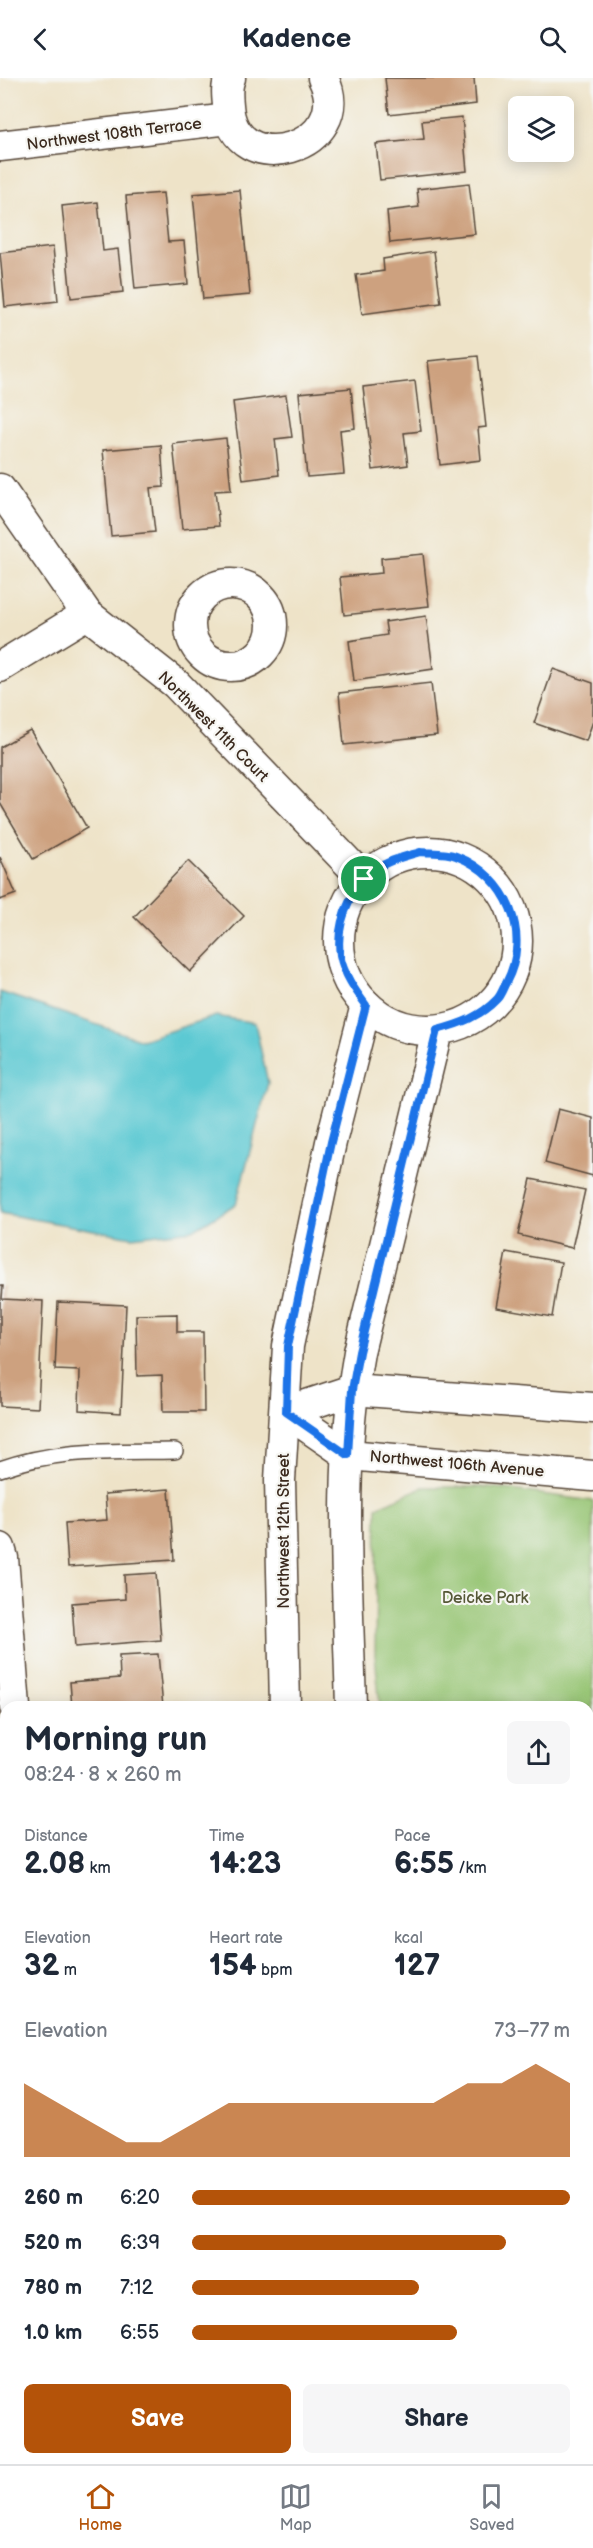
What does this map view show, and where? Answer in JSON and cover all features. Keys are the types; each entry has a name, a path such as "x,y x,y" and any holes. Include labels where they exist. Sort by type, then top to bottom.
{"street":[{"path":"230,78 226,86 229,119 238,134 252,145 268,150 286,150 302,144 316,133 325,119 328,102 323,78"},
{"name":"Northwest 108th Terrace","path":"0,146 229,119"},
{"name":"Northwest 11th Court","path":"0,489 87,614 176,684 364,879"},
{"path":"0,667 87,614"},
{"path":"176,684 204,655"},
{"path":"420,852 455,855 486,872 507,899 517,933 514,967 498,998 471,1021 437,1030 411,1029 387,1021 366,1005 350,983 340,956 340,928 349,902 364,879 387,862 420,852"},
{"name":"Northwest 12th Street","path":"285,1701 280,1480 286,1412 288,1346 331,1142 366,1005"},
{"path":"351,1701 346,1491 352,1390 359,1352 437,1030"},
{"path":"286,1412 352,1390 593,1408"},
{"name":"Northwest 106th Avenue","path":"286,1412 348,1455 593,1476"},
{"path":"0,1548 3,1558 15,1701"}],"lane":[{"path":"0,1469 29,1459 72,1452 175,1451"}],"green space":[{"name":"Deicke Park","path":"423,1487 489,1487 593,1501 593,1701 379,1701 375,1655 377,1507"}],"water":[{"path":"0,992 142,1040 216,1016 255,1023 268,1083 236,1204 193,1230 132,1237 0,1213"}],"building":[{"path":"385,78 474,78 476,104 389,114"},
{"path":"462,117 467,171 380,180 376,144 424,139 422,121"},
{"path":"469,183 475,234 390,243 387,211 419,207 417,189"},
{"path":"240,190 250,295 203,299 193,194"},
{"path":"163,193 168,242 184,241 188,284 135,289 126,196"},
{"path":"98,202 103,251 118,249 123,292 71,298 62,206"},
{"path":"53,247 58,301 5,307 0,253"},
{"path":"434,251 441,303 362,314 356,275 384,271 383,259"},
{"path":"478,356 486,427 478,428 481,460 440,465 428,361"},
{"path":"415,381 421,431 404,433 408,465 373,470 363,387"},
{"path":"351,388 355,428 340,430 344,474 307,477 299,393"},
{"path":"286,395 292,437 275,439 279,475 243,480 233,402"},
{"path":"226,438 231,490 215,491 219,526 182,529 173,444"},
{"path":"161,445 164,487 150,488 155,532 111,536 103,450"},
{"path":"423,554 429,606 344,615 340,577 382,573 381,558"},
{"path":"426,616 433,669 354,681 349,641 387,635 385,622"},
{"path":"553,669 593,683 593,721 586,741 534,723"},
{"path":"431,683 437,735 344,745 339,693"},
{"path":"30,730 87,828 33,859 0,803 0,747"},
{"path":"0,857 16,894 0,900"},
{"path":"188,861 244,916 190,972 134,917"},
{"path":"558,1109 593,1118 593,1176 545,1163"},
{"path":"531,1179 585,1190 572,1248 518,1235"},
{"path":"506,1252 561,1262 552,1317 496,1307"},
{"path":"0,1286 3,1286 2,1299 43,1301 38,1408 0,1406"},
{"path":"58,1302 126,1305 121,1413 79,1410 80,1371 55,1370"},
{"path":"177,1314 177,1332 203,1332 204,1412 163,1412 162,1375 137,1376 136,1315"},
{"path":"169,1489 174,1560 68,1567 65,1523 107,1520 105,1494"},
{"path":"156,1573 161,1640 75,1647 72,1603 125,1599 124,1575"},
{"path":"158,1654 162,1701 72,1701 70,1682 120,1678 119,1656"}],"route":[{"path":"420,852 455,855 486,872 507,899 517,933 514,967 498,998 471,1021 437,1030 359,1352 352,1390 348,1455 286,1412 288,1346 331,1142 366,1005 350,983 340,956 340,928 349,902 364,879 387,862 420,852"}]}
